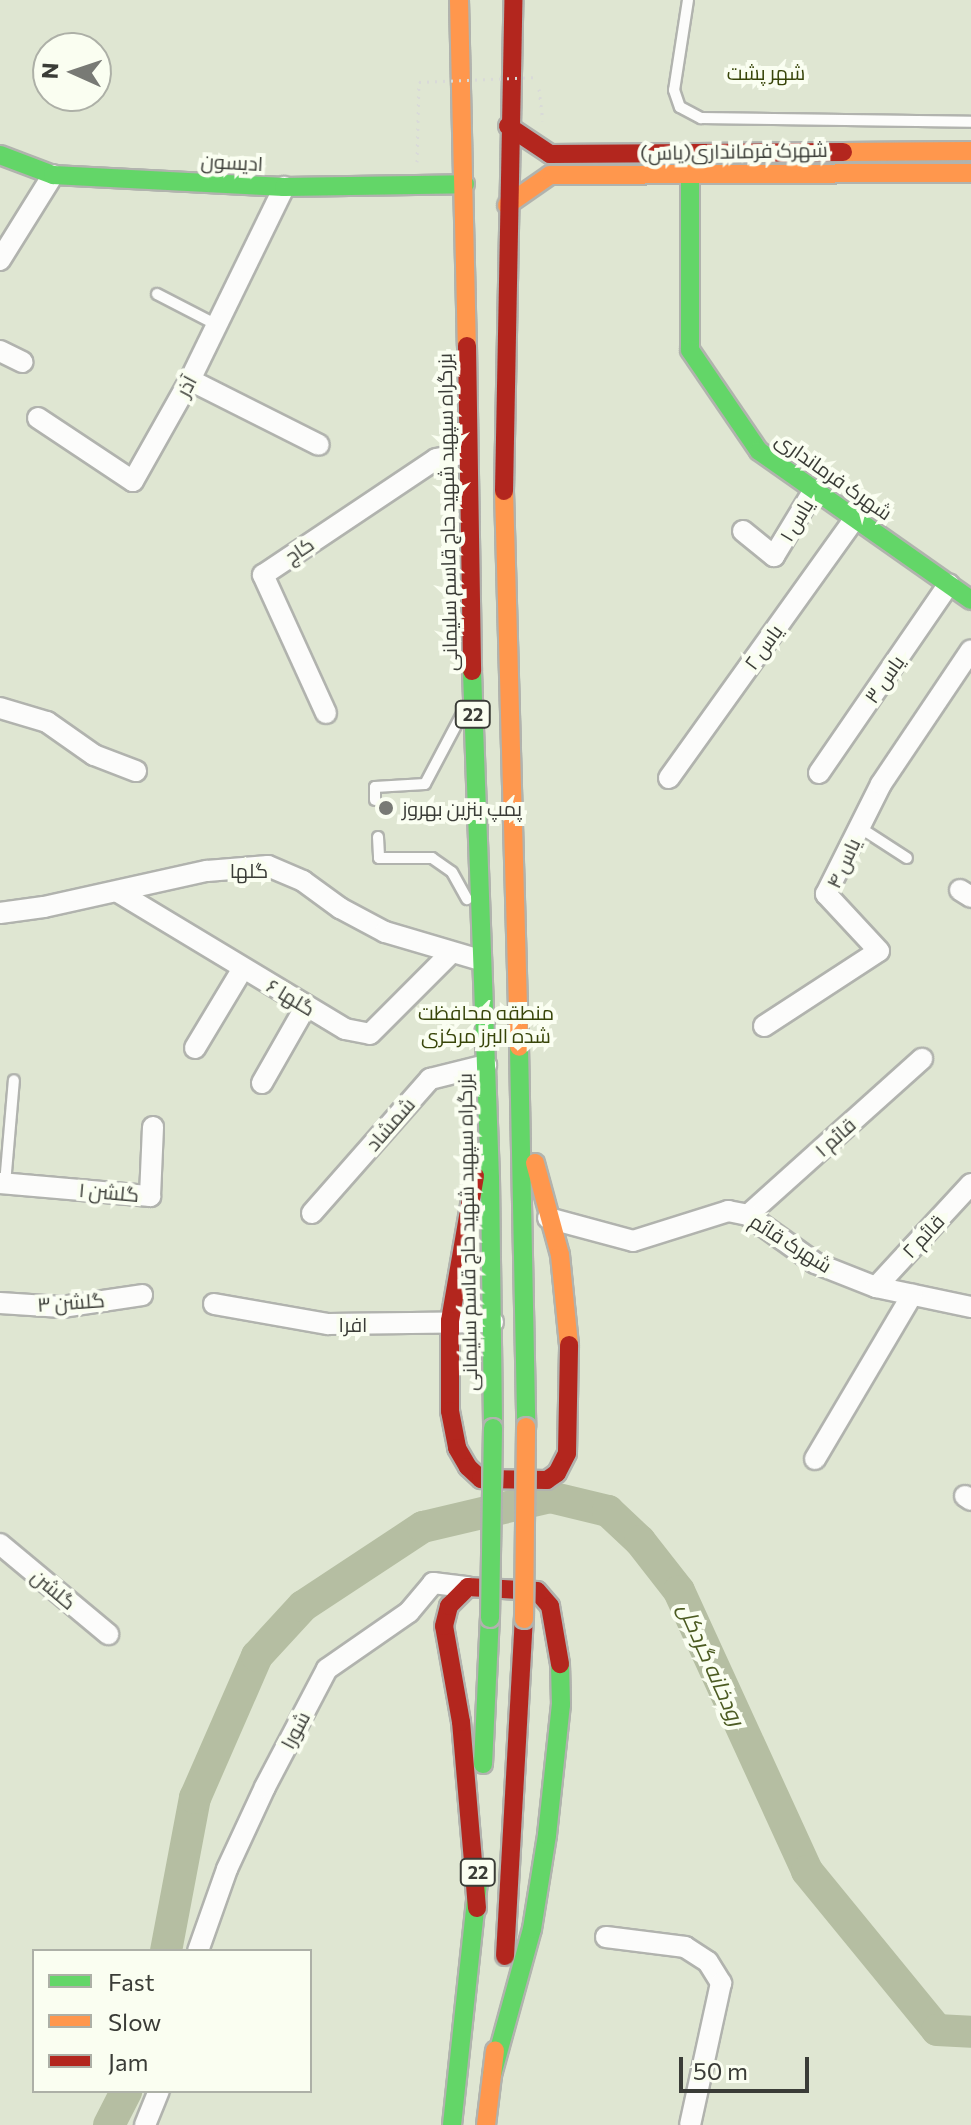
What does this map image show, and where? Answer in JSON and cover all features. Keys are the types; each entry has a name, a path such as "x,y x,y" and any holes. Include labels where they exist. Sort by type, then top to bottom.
{"main road":[{"name":"بزرگراه سپهبد شهید حاج قاسم سلیمانی","path":"452,2125 477,1908 490,1618 493,1428 486,1065 480,960 466,453 465,184 459,0"},
{"name":"22","path":"486,2125 509,1911 524,1619 527,1323 521,1209 505,593 508,126 513,0"},
{"name":"شهرک فرمانداری(یاس)","path":"508,126 550,154 971,151"},
{"path":"778,151 779,171"},
{"name":"ادیسون","path":"0,155 53,175 284,187 465,184"},
{"name":"شهرک فرمانداری(یاس)","path":"507,205 550,175 779,171 971,173"},
{"name":"شهرک فرمانداری","path":"690,173 690,350 759,451 971,600"},
{"path":"487,1112 450,1321 450,1411 457,1448 468,1467 481,1479 547,1480 557,1473 567,1453 569,1326 560,1255 520,1107"},
{"path":"477,1908 461,1722 444,1626 449,1606 468,1587 537,1591 550,1606 560,1646 561,1705 547,1835 532,1929 492,2075"}],"street":[{"path":"0,260 53,175"},
{"name":"آذر","path":"38,418 133,481 190,380 284,187"},
{"path":"0,351 23,362"},
{"path":"190,380 319,445"},
{"name":"کاج","path":"326,713 263,575 436,459 466,453"},
{"name":"یاس ۱","path":"743,531 774,556 814,490"},
{"name":"یاس ۲","path":"669,778 856,517"},
{"name":"یاس ۳","path":"819,773 949,584"},
{"name":"یاس ۴","path":"764,1026 879,951 826,894 881,784 971,650"},
{"path":"0,708 47,722 94,755 136,771"},
{"name":"گلها","path":"0,913 118,892 207,871 268,866 303,881 340,908 385,932 480,960"},
{"name":"گلها ۶","path":"118,892 345,1029 370,1034 451,953"},
{"path":"195,1048 243,968"},
{"path":"262,1083 306,1006"},
{"name":"قائم ۱","path":"748,1215 922,1059"},
{"name":"شمشاد","path":"312,1213 430,1079 486,1065"},
{"name":"گلشن ۱","path":"2,1184 150,1196 153,1127"},
{"name":"قائم ۲","path":"876,1287 971,1184"},
{"name":"شهرک قائم","path":"521,1209 633,1241 728,1211 748,1215 815,1263 876,1287 971,1307"},
{"name":"گلشن ۳","path":"0,1303 62,1307 142,1295"},
{"path":"815,1459 912,1295"},
{"name":"افرا","path":"214,1304 328,1324 493,1322"},
{"name":"گلشن","path":"0,1544 108,1634"},
{"name":"شورا","path":"199,1949 234,1855 327,1669 409,1612 433,1583 468,1587"},
{"path":"409,1612 427,1612 444,1626"},
{"path":"606,1937 685,1947 708,1962 721,1983 690,2125"},
{"path":"145,2125 158,2093"}],"lane":[{"path":"688,0 674,90 680,107 701,118 971,122"},
{"path":"157,294 217,325"},
{"path":"375,800 375,787 425,784 472,697"},
{"path":"859,827 907,858"},
{"path":"378,837 379,858 432,858 452,872 479,920"},
{"path":"2,1184 14,1080"}],"path":[{"path":"416,187 419,82 539,77"}],"green space":[{"name":"منطقه محافظت شده البرز مرکزی","path":"0,0 971,0 971,2125 0,2125"}],"waterway":[{"name":"رودخانه گردکل","path":"166,1949 195,1798 257,1656 303,1606 423,1527 550,1497 608,1511 640,1541 679,1591 807,1871 937,2030 971,2032"},
{"name":"رودخانه گردکل","path":"109,2125 125,2093"}],"traffic: fast":[{"path":"0,155 53,175 284,187 465,184"},
{"path":"690,173 690,350 759,451 971,600"},
{"path":"472,671 490,1178 493,1428"},
{"path":"519,1047 526,1427"},
{"path":"490,1618 493,1428"},
{"path":"483,1764 490,1618"},
{"path":"492,2075 532,1929 547,1835 561,1705 560,1664"},
{"path":"452,2125 478,1883"}],"traffic: slow":[{"path":"459,0 467,346"},
{"path":"843,152 971,151"},
{"path":"507,205 550,175 971,173"},
{"path":"504,491 519,1047"},
{"path":"535,1163 560,1255 569,1345"},
{"path":"524,1619 526,1427"},
{"path":"486,2125 495,2051"}],"traffic: jam":[{"path":"504,491 513,0"},
{"path":"508,126 550,154 843,152"},
{"path":"467,346 472,671"},
{"path":"475,1176 450,1321 450,1411 457,1448 468,1467 481,1479 547,1480 557,1473 567,1453 569,1345"},
{"path":"477,1908 461,1722 444,1626 449,1606 468,1587 537,1591 550,1606 560,1664"},
{"path":"505,1956 524,1619"}],"place":[{"name":"پمپ بنزین بهروز","path":"386,808"}],"park label":[{"name":"شهر پشت","path":"766,72"}]}
